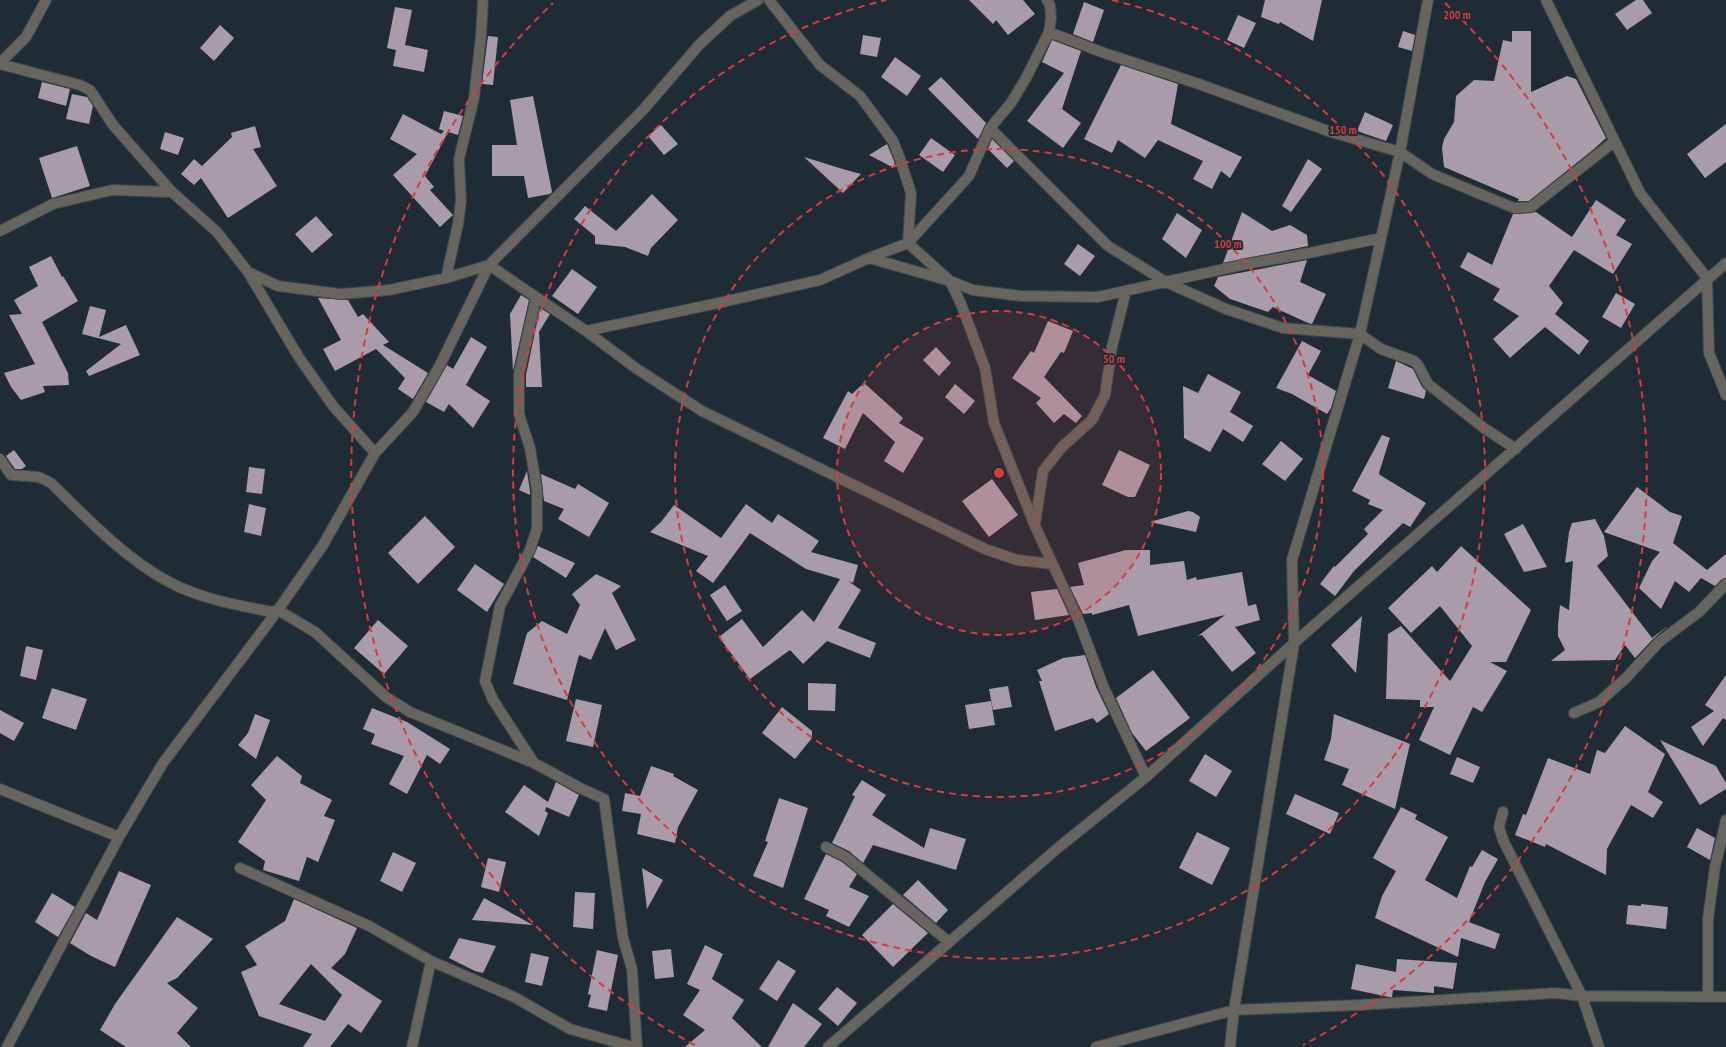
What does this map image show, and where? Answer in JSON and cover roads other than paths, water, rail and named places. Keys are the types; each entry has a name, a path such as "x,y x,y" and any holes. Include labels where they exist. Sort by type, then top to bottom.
{"street":[{"path":"46,0 26,37 0,63 80,85 90,90 114,126 172,192 217,232 248,272 298,356 333,406 374,453"},
{"path":"446,278 458,224 461,201 459,159 474,98 481,36 483,0"},
{"path":"7,1047 119,837 163,763 278,610 323,546 374,453 413,412 440,365 489,265 643,110 700,44 730,16 758,0"},
{"path":"769,0 820,65 860,96 893,141 911,193 908,243"},
{"path":"586,331 820,280 869,258 908,243 969,176 990,128 1011,103 1026,78 1049,32 1051,18 1050,5 1047,0"},
{"path":"1230,1047 1234,1010 1294,644 1292,560 1360,334 1400,152 1428,0"},
{"path":"1546,0 1640,193 1707,278 1709,353 1726,395"},
{"path":"1049,32 1107,54 1203,85 1331,132 1400,152 1432,174 1514,208 1531,207 1615,141"},
{"path":"990,128 1108,246 1166,282 1226,309 1283,328 1360,334 1381,349 1414,361 1418,365 1428,384 1484,428 1516,449"},
{"path":"0,231 53,204 112,190 172,192"},
{"path":"869,258 950,281 973,290 1021,296 1098,297 1246,264 1381,238"},
{"path":"908,243 950,281 961,304 985,368 994,423 1035,526 1078,619 1104,688 1146,777"},
{"path":"828,1047 1059,847 1146,777 1294,644 1516,449 1707,278 1726,263"},
{"path":"248,272 278,286 341,294 389,290 446,278 489,265"},
{"path":"489,265 586,331 637,369 702,411 985,549 1017,560 1052,564"},
{"path":"1035,526 1043,471 1062,447 1092,420 1105,395 1112,347 1126,291"},
{"path":"534,764 493,700 485,681 500,606 530,550 537,528 536,483 530,448 519,414 519,374 536,298"},
{"path":"0,459 10,474 39,477 51,483 128,556 169,582 195,593 227,603 272,612 278,610 315,632 386,697 410,712 534,764 604,799 623,938 632,969 637,1047"},
{"path":"1574,713 1599,702 1626,678 1659,642 1699,612 1726,584"},
{"path":"0,789 119,837"},
{"path":"1503,812 1499,827 1503,840 1582,996 1599,1047"},
{"path":"1708,996 1708,919 1715,867 1726,820"},
{"path":"826,847 846,857 949,942"},
{"path":"240,868 369,926 431,961 514,997 570,1029 633,1047"},
{"path":"412,1047 431,961"},
{"path":"1096,1047 1234,1010 1360,1005 1556,993 1582,996 1726,996"}]}
